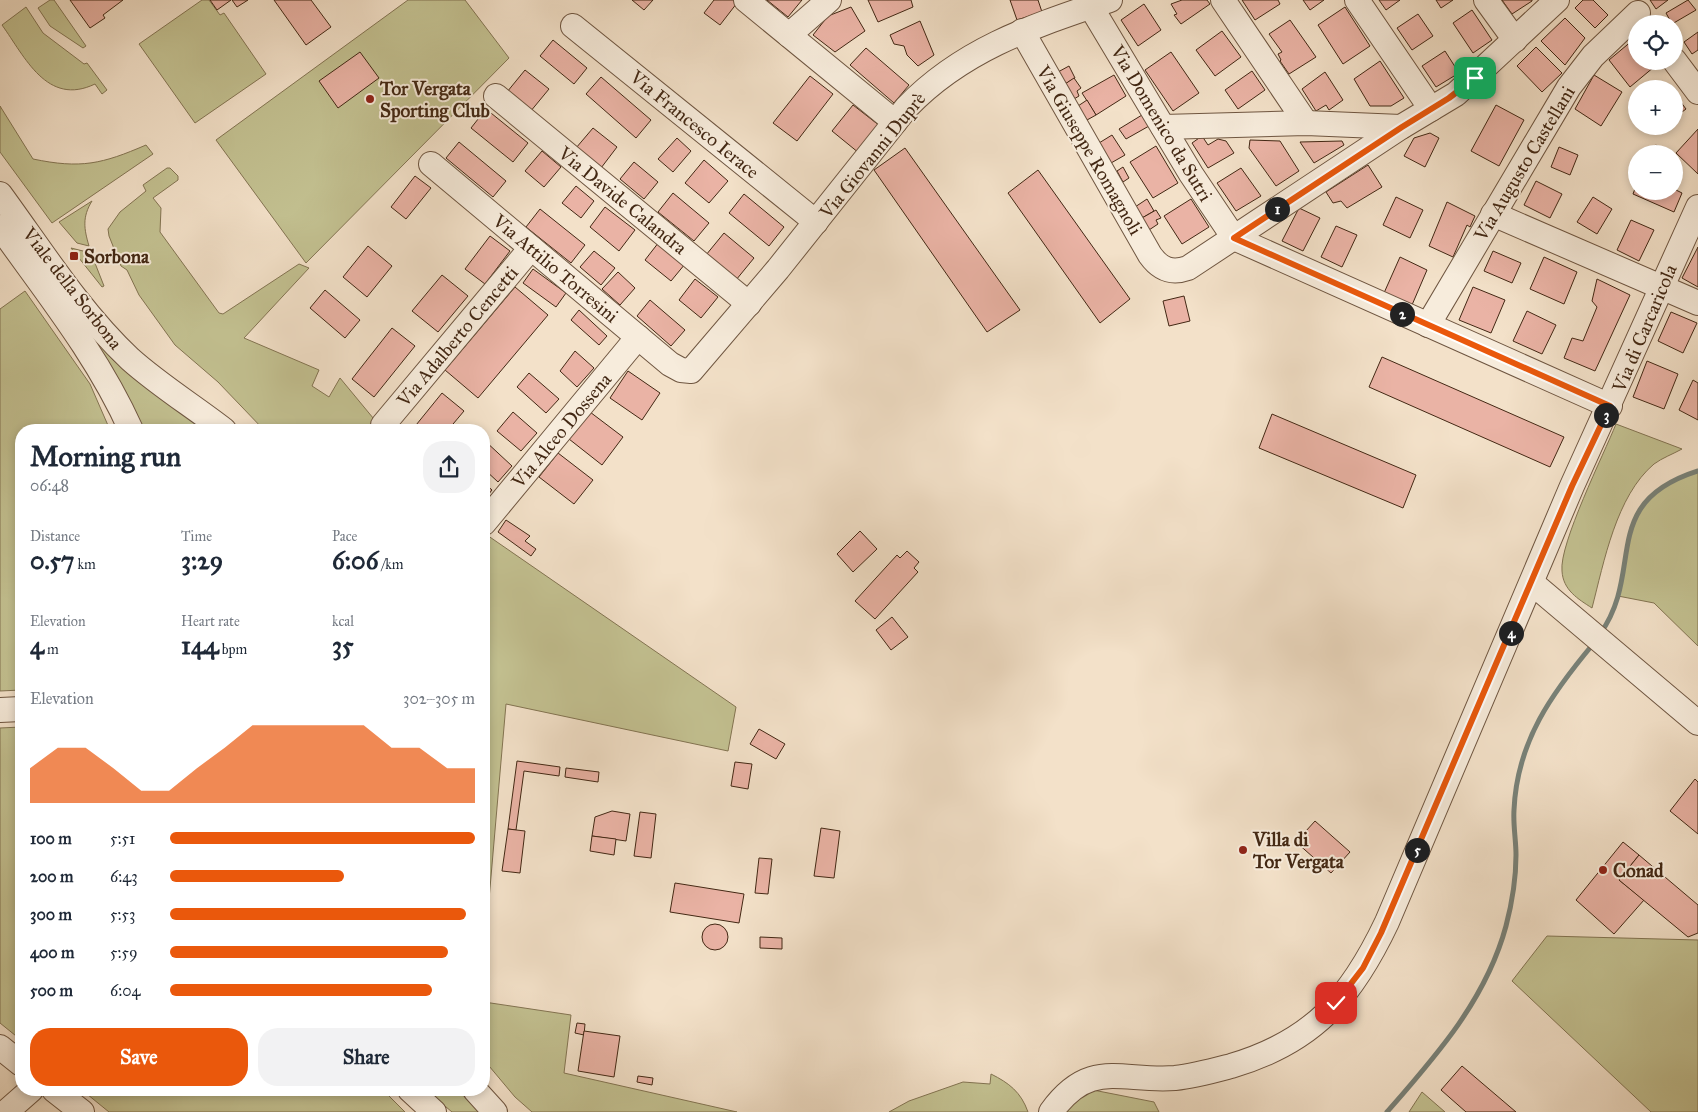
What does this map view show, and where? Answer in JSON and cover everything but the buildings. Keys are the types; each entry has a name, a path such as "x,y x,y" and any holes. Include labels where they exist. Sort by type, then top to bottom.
{"street":[{"path":"746,0 895,122"},
{"path":"789,35 829,0"},
{"path":"1222,0 1306,123"},
{"path":"1357,0 1431,109"},
{"path":"1486,0 1515,40"},
{"path":"1234,238 1464,87 1557,0"},
{"name":"Via Giovanni Duprè","path":"681,370 691,371 696,367 816,222 895,122 919,95 943,74 979,52 1022,31 1101,3"},
{"name":"Via Domenico da Sutri","path":"1101,3 1163,126 1234,238"},
{"name":"Via Augusto Castellani","path":"1428,325 1573,81 1600,49 1637,12"},
{"name":"Via Francesco Ierace","path":"573,26 816,222"},
{"name":"Via Giuseppe Romagnoli","path":"1022,31 1150,254 1160,266 1172,272 1188,268 1234,238"},
{"path":"1682,70 1698,92"},
{"name":"Via Davide Calandra","path":"496,96 749,304"},
{"path":"1163,126 1306,123 1402,127"},
{"name":"Via Attilio Torresini","path":"431,164 670,364 681,370"},
{"name":"Viale della Sorbona","path":"0,194 80,303 119,348 146,373 216,424"},
{"name":"Via di Carcaricola","path":"1051,1112 1067,1093 1088,1079 1106,1076 1175,1078 1205,1073 1265,1055 1303,1033 1336,1003 1363,968 1384,928 1572,486 1610,406 1698,207"},
{"path":"1493,214 1698,303"},
{"name":"Viale della Sorbona","path":"0,227 91,354 128,424"},
{"path":"1234,238 1610,406"},
{"name":"Via Adalberto Cencetti","path":"384,424 531,248"},
{"name":"Via Alceo Dossena","path":"490,516 638,337"},
{"path":"1532,583 1698,723"},
{"path":"0,710 15,709"},
{"path":"0,1047 15,1059"},
{"path":"6,1112 25,1096"},
{"path":"62,1096 82,1112"},
{"path":"417,1096 434,1112"},
{"path":"480,1096 495,1112"}],"shaded area":[{"path":"50,0 54,0 86,46 83,48 50,26 38,8"},
{"path":"202,0 209,0 220,15 224,13 266,74 195,123 139,44"},
{"name":"Tor Vergata Sporting Club","path":"408,0 465,0 509,58 306,263 216,140"},
{"path":"26,7 43,33 84,64 87,63 107,90 102,94 95,84 78,89 63,89 51,84 39,75 19,51 2,25"},
{"path":"0,106 33,159 65,164 91,163 117,157 146,145 153,154 52,223 0,152"},
{"path":"167,168 170,168 178,176 178,180 153,198 161,208 160,232 219,313 223,314 299,264 309,268 244,338 319,370 312,386 329,397 340,378 378,424 258,424 218,382 175,345 139,295 127,270 121,266 109,236 108,229 120,212 146,191 143,185"},
{"path":"92,201 85,218 89,246 77,243 59,222"},
{"path":"71,248 91,253 104,286 102,287"},
{"path":"25,291 90,384 107,424 15,424 15,690 0,691 0,309"},
{"path":"70,307 113,360 197,424 138,424"},
{"path":"1616,424 1682,449 1654,464 1641,477 1630,494 1613,531 1592,608 1572,593 1565,584 1562,571 1563,558 1567,541 1583,499"},
{"path":"1698,471 1698,646 1654,603 1618,596 1630,535 1644,504 1656,492 1674,481"},
{"path":"490,537 736,707 728,751 506,704 490,888"},
{"path":"15,727 15,1035 0,1023 0,728"},
{"path":"1547,936 1698,940 1698,1112 1651,1112 1512,981"},
{"path":"490,1003 571,1015 564,1073 737,1112 532,1112 515,1097 490,1067"},
{"path":"991,1074 1014,1089 1022,1099 1028,1112 889,1112 909,1101 963,1082 990,1084"},
{"path":"1088,1089 1154,1102 1159,1112 1061,1112"},
{"path":"1422,1092 1445,1112 1409,1112"},
{"path":"89,1096 389,1096 405,1112 109,1112"},
{"path":"433,1096 467,1096 482,1112 452,1112"}],"waterway":[{"path":"1600,634 1613,610 1621,586 1628,540 1635,520 1647,501 1667,485 1698,471"},
{"path":"1387,1112 1441,1048 1472,1003 1486,978 1497,953 1512,900 1516,855 1514,810 1522,762 1539,719 1564,680 1594,643"}],"place":[{"name":"Tor Vergata Sporting Club","path":"370,99"},
{"name":"Sorbona","path":"74,256"},
{"name":"Villa di Tor Vergata","path":"1243,850"},
{"name":"Conad","path":"1603,870"}],"route":[{"path":"1336,1003 1363,968 1381,933 1572,486 1610,406 1234,238 1355,157 1449,98 1475,78"}]}
